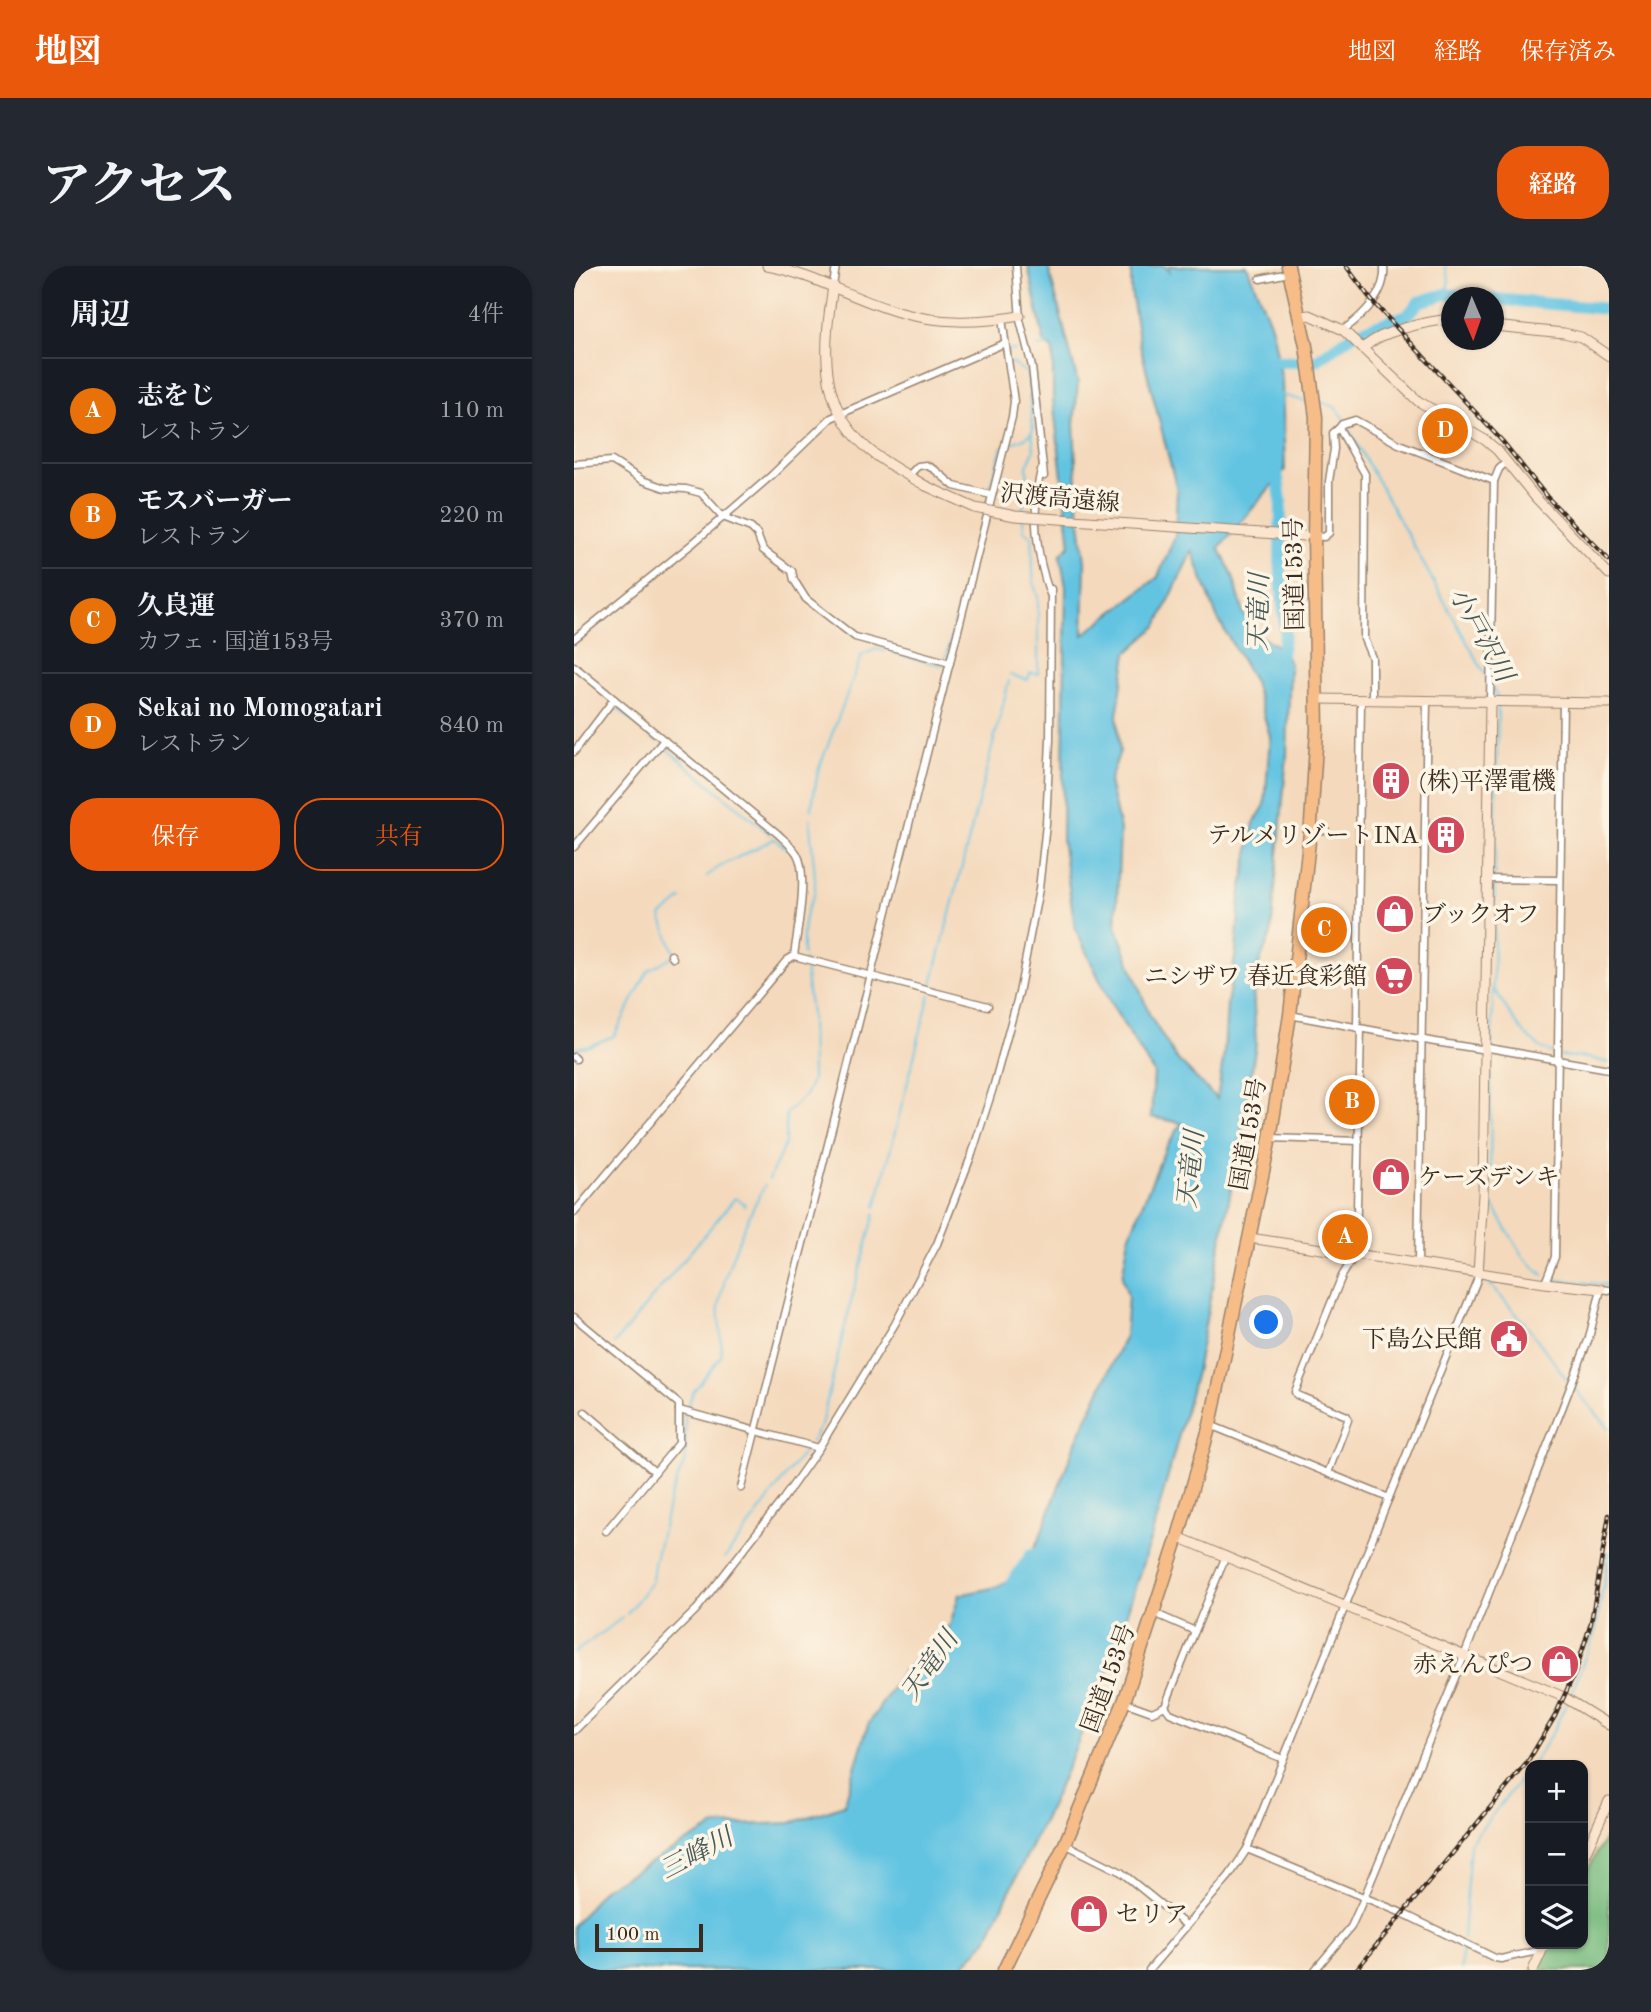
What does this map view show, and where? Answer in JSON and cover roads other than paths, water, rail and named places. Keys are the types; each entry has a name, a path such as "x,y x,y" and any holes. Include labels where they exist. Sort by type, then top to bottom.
{"highway":[{"name":"国道153号","path":"1004,1970 1065,1843 1124,1702 1154,1613 1210,1425 1270,1138 1290,1015 1317,760 1317,699 1309,536 1316,418 1301,316 1286,270"}],"street":[{"path":"767,266 794,272 897,312 920,317 954,322 1020,316"},
{"path":"833,286 836,266"},
{"path":"1016,266 1020,316 1032,367 1044,476"},
{"path":"1344,331 1382,288 1384,266"},
{"path":"1259,279 1286,270"},
{"name":"沢渡高遠線","path":"833,286 826,331 826,364 840,414 865,446 926,486 975,508 1015,516 1309,536"},
{"path":"1301,316 1310,315 1344,331 1418,401 1485,440 1609,574"},
{"path":"741,1488 1013,409 1002,319"},
{"path":"1360,345 1399,331 1441,321"},
{"path":"1504,327 1581,337 1609,356"},
{"path":"574,639 649,581 831,418 1005,343"},
{"path":"1309,536 1324,537 1329,533 1333,433 1343,424 1354,420 1392,441 1494,481"},
{"path":"1343,424 1342,430 1365,474 1364,639 1372,658 1372,699"},
{"path":"574,464 612,461 642,480 665,488 702,493 723,517 751,528 763,550 792,571 794,580 806,599 855,637 950,663"},
{"path":"574,1731 697,1609 783,1499 819,1448 895,1324 937,1244 972,1154 1009,1035 1022,980 1039,889 1046,824 1051,592 1042,561 1035,509 1042,462"},
{"path":"1149,1970 1247,1849 1477,1280 1483,1195 1488,879 1495,702 1490,691 1494,481 1499,469 1506,462"},
{"path":"908,476 918,466 926,465 954,485 991,495"},
{"path":"574,666 778,834 797,854 802,872 800,957"},
{"path":"574,752 614,699"},
{"path":"1317,699 1609,703"},
{"path":"1328,1473 1348,1420 1347,1416 1295,1392 1342,1276 1356,1253 1361,699"},
{"path":"1418,1264 1427,701"},
{"path":"1546,1279 1555,1257 1563,702"},
{"path":"574,847 664,740"},
{"path":"1310,831 1326,830"},
{"path":"1488,879 1559,880"},
{"path":"574,1213 787,960 800,957 988,1006"},
{"path":"1290,1015 1484,1049 1558,1056 1609,1069"},
{"path":"1270,1138 1359,1141"},
{"path":"1250,1238 1478,1273 1546,1279 1605,1290 1589,1338 1464,1656 1364,1898 1351,1927 1315,1970"},
{"path":"574,1317 679,1404 679,1443 606,1531"},
{"path":"679,1410 819,1448"},
{"path":"585,1412 655,1472"},
{"path":"1210,1425 1389,1498"},
{"path":"1178,1537 1576,1703 1609,1725"},
{"path":"1124,1702 1152,1712 1165,1706 1226,1556"},
{"path":"1154,1613 1195,1631"},
{"path":"1165,1706 1170,1713 1283,1759"},
{"path":"1588,1847 1609,1801"},
{"path":"1065,1843 1121,1872 1186,1925"},
{"path":"1247,1849 1403,1913 1495,1958 1501,1959 1536,1949"},
{"path":"1533,1970 1542,1949"}],"water":[{"name":"三峰川","path":"1028,266 1048,266 1078,383 1074,424 1078,505 1085,562 1083,635 1158,577 1175,536 1177,490 1140,345 1131,290 1131,266 1165,266 1169,272 1169,266 1247,266 1272,328 1282,381 1285,470 1219,548 1233,576 1244,614 1260,636 1281,648 1290,664 1287,754 1271,934 1257,969 1253,988 1256,1044 1196,1372 1153,1531 1109,1669 1054,1798 986,1941 959,1970 574,1970 574,1925 603,1889 715,1826 791,1823 844,1805 868,1725 902,1673 950,1625 959,1595 997,1587 1019,1573 1039,1539 1075,1444 1125,1336 1128,1296 1122,1277 1129,1237 1165,1149 1182,1123 1151,1117 1154,1073 1111,1004 1075,928 1062,839 1066,587 1060,555 1070,545 1053,399 1053,350 1044,342","holes":["1192,551 1217,617 1254,682 1270,736 1265,805 1254,823 1240,898 1236,952 1227,1004 1224,1054 1217,1099 1176,1058 1150,1016 1116,927 1120,829 1109,782 1120,751 1117,715 1127,653 1157,626"]}],"waterway":[{"path":"1445,266 1449,280 1448,287"},
{"path":"1265,355 1282,362 1316,361 1355,333 1408,315 1419,302 1441,295"},
{"path":"1504,300 1609,309"},
{"path":"1037,347 1046,346 1048,343"},
{"path":"1009,350 1016,350"},
{"path":"1007,445 1027,437 1033,430 1027,373 1010,362"},
{"name":"小戸沢川","path":"1281,395 1309,402"},
{"name":"小戸沢川","path":"1318,401 1335,407 1344,419"},
{"name":"小戸沢川","path":"1346,424 1488,680"},
{"path":"1023,513 1023,506 1028,499 1027,466 1034,450 1032,434"},
{"path":"989,490 1002,446"},
{"name":"天竜川","path":"1276,464 1281,501 1280,558 1285,633 1279,665"},
{"path":"1010,675 1028,680 1030,673 1038,674 1038,597 1033,575 1032,536 1024,531 1023,519"},
{"path":"946,658 979,528"},
{"path":"811,810 818,771 862,655 876,649 886,651"},
{"path":"893,653 944,666"},
{"path":"931,988 1009,681"},
{"name":"小戸沢川","path":"1492,688 1498,698"},
{"name":"小戸沢川","path":"1495,876 1498,703"},
{"path":"603,719 615,706 656,741"},
{"path":"663,746 770,834"},
{"path":"803,954 804,921 815,890 810,818"},
{"path":"774,838 786,848"},
{"path":"707,876 774,839"},
{"name":"小戸沢川","path":"1492,1044 1495,882"},
{"path":"674,953 661,916 682,899"},
{"path":"574,1048 589,1046 614,1036 648,971 671,957"},
{"path":"769,1179 785,1144 786,1114 806,1094 812,1080 811,1014 804,960"},
{"name":"小戸沢川","path":"1494,989 1528,1037 1556,1054"},
{"path":"876,1207 930,994"},
{"path":"1484,1269 1490,1201 1491,1055"},
{"name":"小戸沢川","path":"1561,1056 1590,1058 1609,1063"},
{"path":"686,1409 694,1391 721,1356 719,1313 722,1292 737,1244 765,1185"},
{"path":"614,1344 735,1198 745,1204 744,1206"},
{"path":"1491,1202 1523,1257 1544,1276"},
{"path":"811,1442 821,1425 875,1213"},
{"path":"1549,1279 1609,1285"},
{"path":"1486,1280 1528,1327 1568,1381"},
{"path":"1573,1387 1609,1428"},
{"path":"627,1614 652,1581 670,1497 686,1459 685,1416"},
{"path":"725,1558 808,1446"},
{"path":"1570,1696 1596,1629 1609,1552"},
{"name":"天竜川","path":"1008,1588 1032,1554"},
{"path":"574,1653 622,1618"},
{"path":"1535,1760 1567,1702"},
{"path":"1463,1939 1470,1843 1525,1773"},
{"path":"1461,1970 1462,1947"}],"railway":[{"path":"1346,266 1372,301 1503,442 1547,497 1609,560"},
{"path":"1356,1970 1527,1763 1555,1716 1576,1670 1591,1623 1609,1515"}],"place":[{"name":"Sekai no Momogatari","path":"1445,431"},
{"name":"(株)平澤電機","path":"1391,781"},
{"name":"テルメリゾートINA","path":"1446,835"},
{"name":"ブックオフ","path":"1395,914"},
{"name":"久良運","path":"1324,930"},
{"name":"ニシザワ 春近食彩館","path":"1394,976"},
{"name":"モスバーガー","path":"1352,1102"},
{"name":"ケーズデンキ","path":"1391,1177"},
{"name":"志をじ","path":"1345,1237"},
{"name":"下島公民館","path":"1509,1339"},
{"name":"赤えんぴつ","path":"1560,1664"},
{"name":"セリア","path":"1089,1914"}]}
